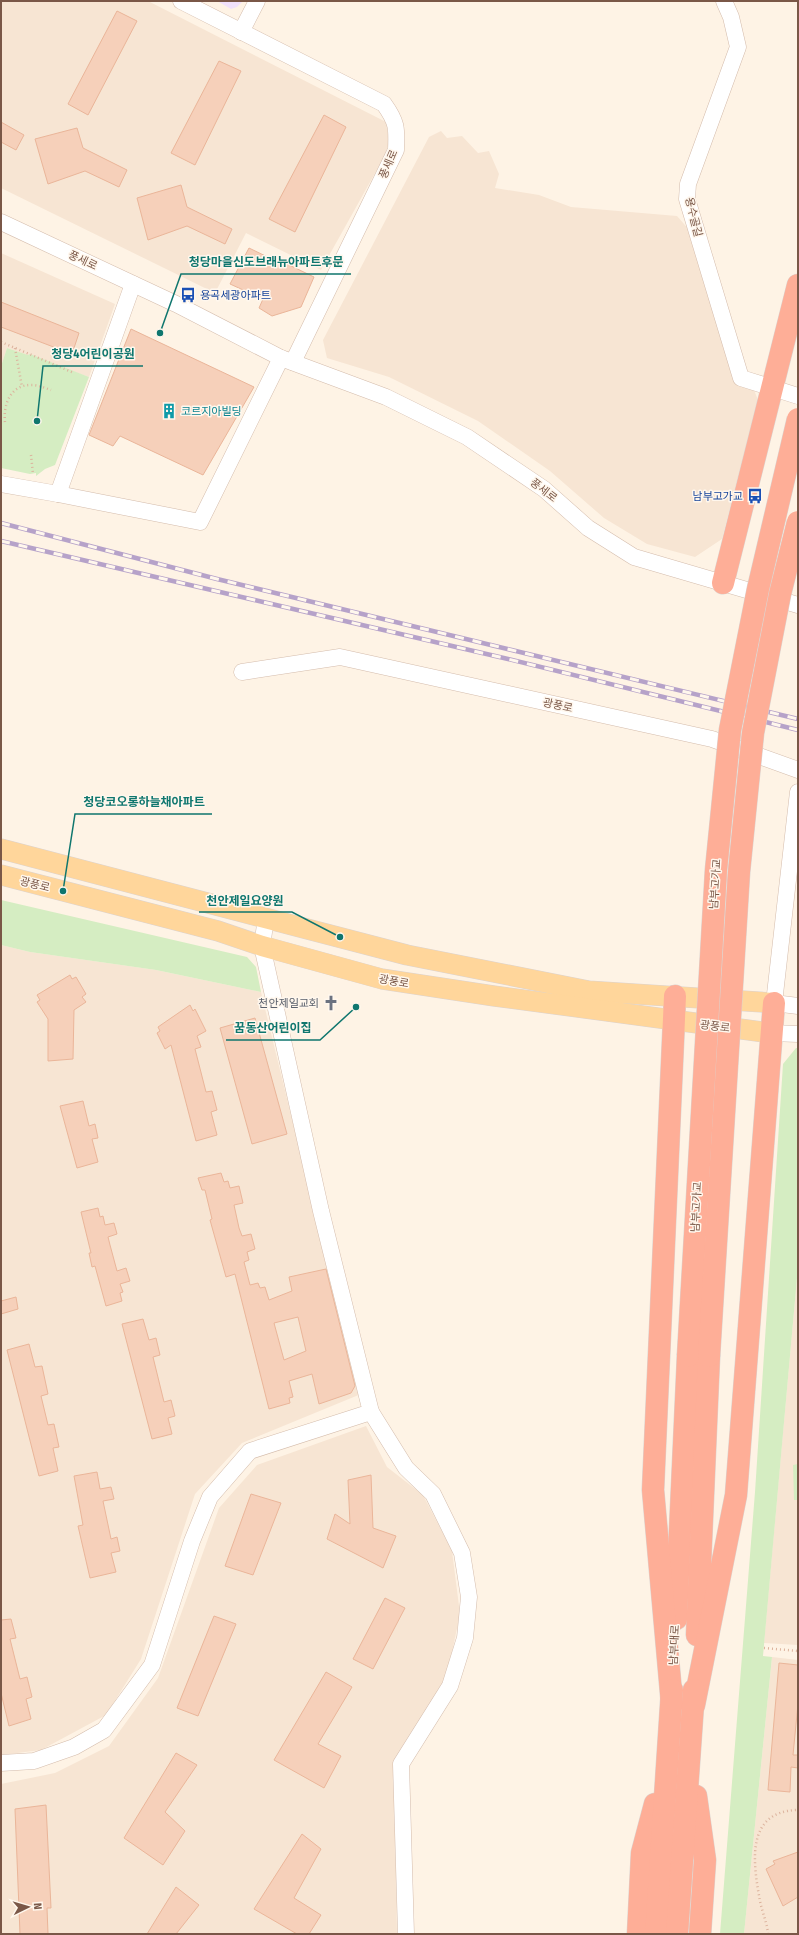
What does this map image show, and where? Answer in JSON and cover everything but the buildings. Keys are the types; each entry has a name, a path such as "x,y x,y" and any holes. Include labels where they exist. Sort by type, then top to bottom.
{"highway":[{"path":"723,583 798,285"},
{"name":"남부고가교","path":"699,1356 716,870 730,730 758,589 798,419"},
{"name":"남부고가교","path":"699,1356 753,733 780,594 798,522"},
{"path":"672,1704 653,1490 676,996"},
{"path":"694,1705 736,1495 774,1003"},
{"name":"남부대로","path":"656,1934 668,1752 699,1356"},
{"name":"남부대로","path":"677,1934 694,1705 699,1356"},
{"path":"638,1934 642,1853 668,1752"},
{"path":"690,1754 705,1860 700,1934"}],"main road":[{"path":"1,849 406,955 589,991 774,1003"},
{"name":"광풍로","path":"1,875 218,931 262,946 382,979 674,1021 771,1032"}],"street":[{"name":"풍세로","path":"182,1 384,104 394,117 397,132 396,150 287,360"},
{"path":"241,32 257,1"},
{"name":"용수골길","path":"724,1 731,17 738,47 688,184 687,199 741,378 798,396"},
{"name":"풍세로","path":"1,222 176,304 287,360 386,397 467,437 544,489 588,528 634,557 798,605"},
{"path":"58,494 133,284"},
{"path":"1,484 200,522 287,360"},
{"name":"광풍로","path":"242,672 340,657 712,739 798,770"},
{"path":"798,792 774,1003 798,1006"},
{"path":"266,918 262,946 321,1211 371,1412 406,1468 433,1494 462,1554 469,1597 465,1638 450,1686 401,1764 406,1934"},
{"name":"광풍로","path":"771,1032 798,1034"},
{"path":"1,1763 34,1762 74,1747 104,1730 152,1665 192,1541 210,1496 250,1451 371,1412"}],"path":[{"path":"1,342 74,373"},
{"path":"15,348 22,387"},
{"path":"5,422 6,406 9,396 14,389 32,385 51,390"},
{"path":"31,455 33,476"},
{"path":"764,1648 798,1650"},
{"path":"768,1934 768,1926 760,1902 756,1864 757,1834 767,1819 784,1810 798,1810"}],"shaded area":[{"path":"1,1 148,1 386,122 389,143 384,157 321,270 246,233 215,293 1,188"},
{"path":"217,1 243,1 237,7 231,9"},
{"path":"441,131 447,138 462,136 478,153 489,151 499,174 495,188 539,195 571,207 677,216 691,232 735,383 754,390 758,400 722,539 695,557 647,544 604,518 550,471 478,421 389,377 327,358 323,340 429,137"},
{"path":"1,253 115,304 89,377 7,348 1,366"},
{"path":"1,945 30,952 156,970 261,992 361,1394 242,1443 195,1494 141,1659 106,1715 41,1750 1,1755"},
{"path":"798,1267 798,1645 764,1643"},
{"path":"366,1426 387,1467 423,1495 452,1551 460,1614 447,1676 394,1762 397,1934 1,1934 1,1784 55,1773 109,1746 158,1678 219,1508 257,1465"},
{"path":"772,1657 798,1660 798,1934 744,1934"}],"green space":[{"path":"7,348 28,355 30,354 89,377 55,465 45,469 36,476 36,473 30,474 1,468 1,366"},
{"path":"1,900 247,957 256,967 261,992 156,970 30,952 1,945"},
{"path":"796,1048 798,1048 798,1267 763,1656 772,1657 744,1934 720,1934 755,1492 783,1064"},
{"path":"798,1464 798,1500 794,1500 793,1465"}],"railway":[{"path":"1,523 217,579 798,719"},
{"path":"1,541 508,659 798,730"}],"place":[{"name":"용곡세광아파트","path":"188,295"},
{"name":"청당마을신도브래뉴아파트후문","path":"160,333"},
{"name":"코르지아빌딩","path":"169,411"},
{"name":"청당4어린이공원","path":"37,421"},
{"name":"남부고가교","path":"755,496"},
{"name":"청당코오롱하늘채아파트","path":"63,891"},
{"name":"천안제일요양원","path":"340,937"},
{"name":"천안제일교회","path":"331,1003"},
{"name":"꿈동산어린이집","path":"356,1007"}]}
